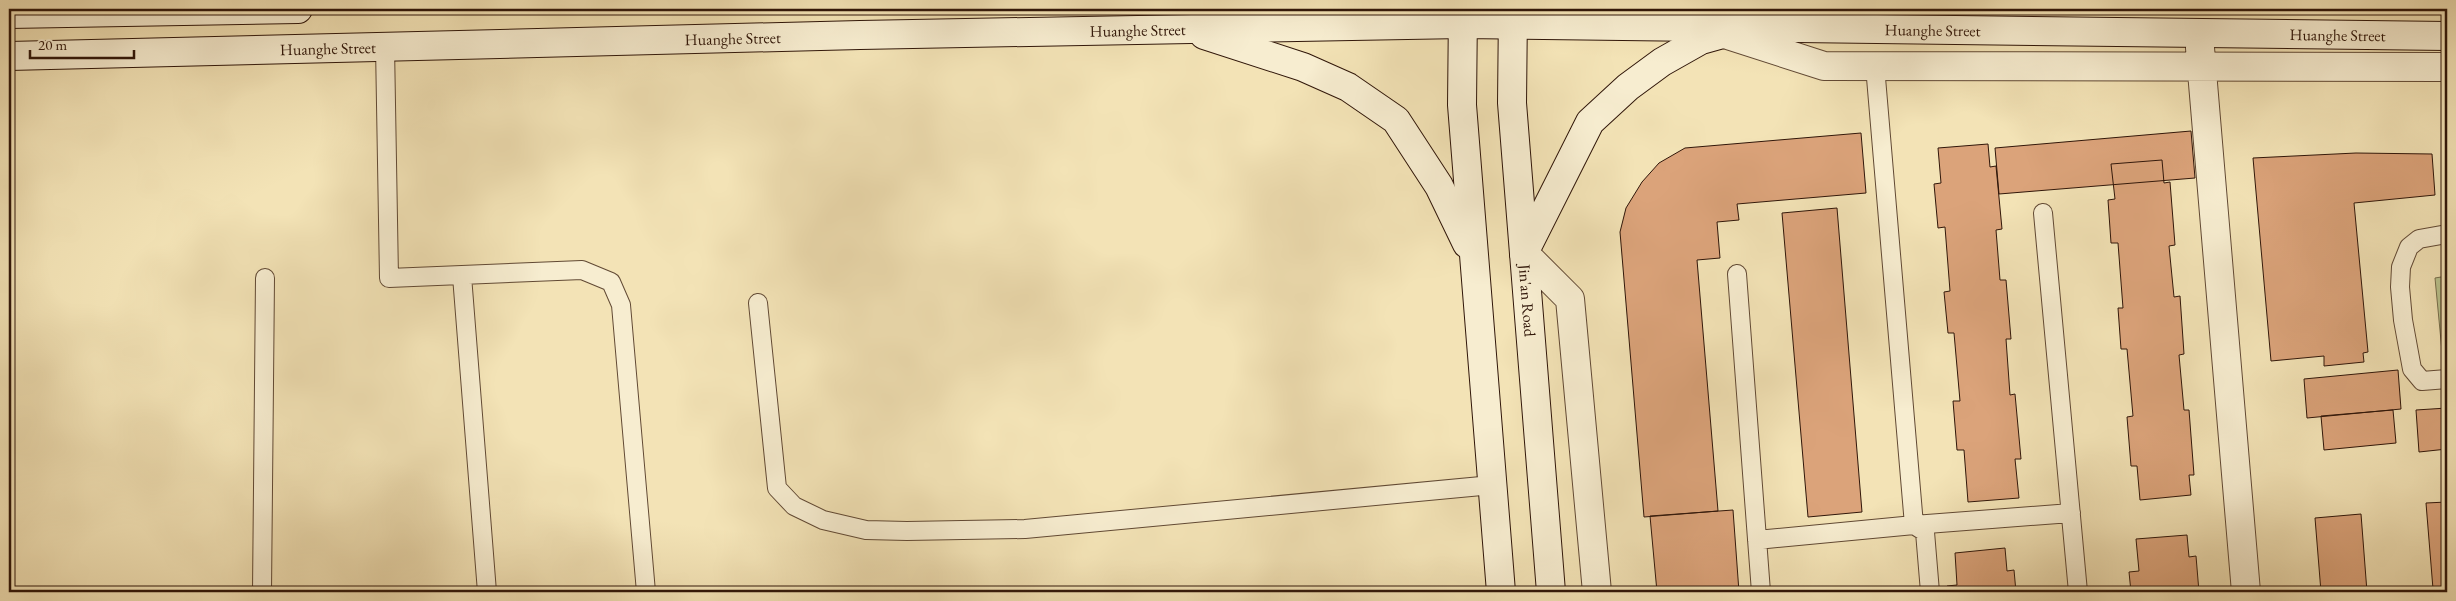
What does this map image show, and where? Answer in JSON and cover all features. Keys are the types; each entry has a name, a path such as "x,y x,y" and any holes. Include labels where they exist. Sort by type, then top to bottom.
{"main road":[{"path":"9,14 298,9"},
{"path":"1462,16 1462,105 1501,592"},
{"name":"Huanghe Street","path":"9,56 1186,29 1462,16 1512,16 1722,29 2447,36"},
{"name":"Jin'an Road","path":"1512,16 1512,103 1551,592"},
{"path":"1186,29 1302,68 1339,83 1396,120 1439,186 1474,258"},
{"path":"1597,592 1570,299 1524,253 1590,122 1628,87 1662,62 1722,29 1824,66 2202,65 2447,67"},
{"path":"2199,33 2246,592"}],"lane":[{"path":"385,46 389,278 582,270 611,282 621,305 646,592"},
{"path":"1875,66 1914,525"},
{"path":"2043,213 2078,592"},
{"path":"2447,234 2419,239 2410,247 2402,267 2400,287 2412,369 2422,381 2447,379"},
{"path":"1737,274 1761,592"},
{"path":"462,276 487,592"},
{"path":"262,592 265,278"},
{"path":"758,303 777,488 794,506 823,520 866,530 1025,529 1492,485"},
{"path":"1757,540 2071,513"},
{"path":"1914,525 1925,532 1930,592"}],"green space":[{"path":"2447,276 2447,362 2443,362 2435,278"}],"building":[{"path":"2191,131 2195,178 1999,194 1995,148"},
{"path":"1861,133 1866,193 1737,204 1739,220 1717,222 1720,258 1697,260 1718,511 1644,517 1620,232 1626,208 1642,182 1659,163 1685,148"},
{"path":"1988,144 1990,167 1996,166 2002,229 1996,230 2000,280 2006,280 2011,339 2006,339 2010,395 2015,394 2021,459 2015,459 2019,498 1968,502 1964,450 1957,450 1953,401 1960,401 1954,333 1948,333 1944,292 1950,291 1945,227 1938,228 1934,184 1941,183 1938,148"},
{"path":"2356,153 2432,154 2435,195 2354,203 2368,352 2363,353 2364,362 2324,366 2324,356 2271,361 2253,158"},
{"path":"2162,160 2164,183 2170,182 2175,245 2169,246 2174,297 2180,296 2184,354 2179,355 2184,410 2189,410 2194,475 2189,475 2191,495 2140,500 2137,466 2131,466 2127,417 2133,416 2127,349 2121,349 2118,308 2123,308 2118,243 2111,243 2108,200 2115,199 2111,164"},
{"path":"1837,208 1862,512 1808,517 1782,213"},
{"path":"2398,370 2401,409 2307,418 2304,379"},
{"path":"2447,408 2447,449 2419,452 2416,410"},
{"path":"2393,410 2396,443 2324,450 2321,416"},
{"path":"2447,502 2447,587 2433,589 2426,503"},
{"path":"1733,510 1739,592 1657,592 1650,516"},
{"path":"2361,514 2367,592 2321,592 2315,518"},
{"path":"2187,535 2189,557 2196,556 2199,592 2131,592 2129,572 2139,571 2136,539"},
{"path":"2005,548 2007,571 2014,570 2016,592 1948,592 1947,586 1957,585 1955,553"},
{"path":"2447,587 2447,592 2433,592 2433,589"}]}
